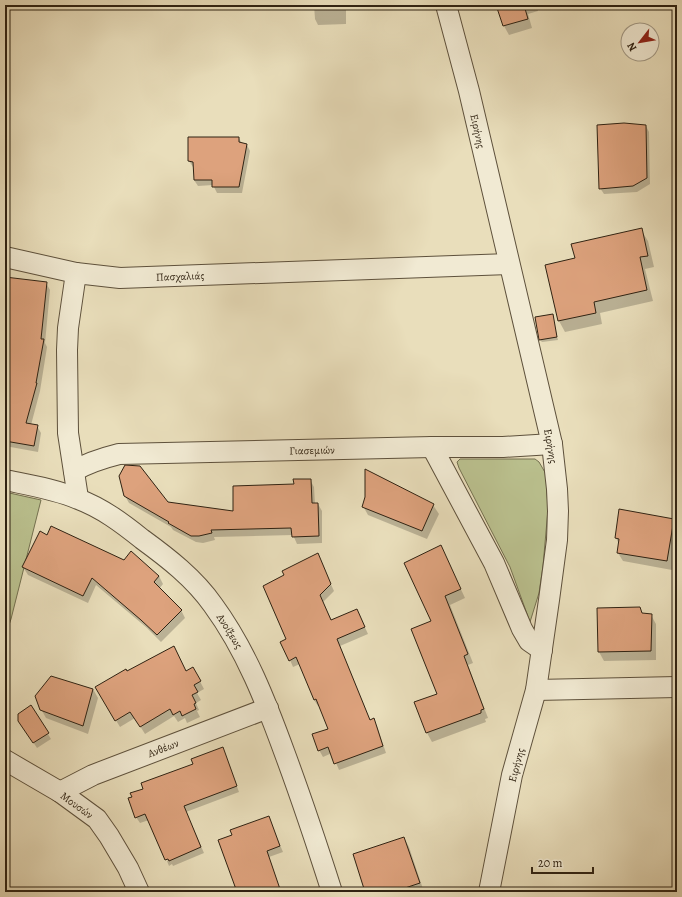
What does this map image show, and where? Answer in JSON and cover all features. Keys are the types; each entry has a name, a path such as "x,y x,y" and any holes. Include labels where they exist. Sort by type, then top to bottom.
{"street":[{"name":"Ειρήνης","path":"446,5 469,91 552,444 558,501 557,540 536,690 512,775 489,892"},
{"name":"Πασχαλιάς","path":"5,257 76,273 120,278 509,264"},
{"path":"76,273 68,328 67,350 68,433 78,498"},
{"name":"Γιασεμιών","path":"74,470 90,462 120,454 432,447 504,447 552,444"},
{"path":"432,447 491,558 522,628 529,640 542,650"},
{"name":"Ανοίξεως","path":"5,480 42,487 78,498 104,511 171,560 194,582 212,603 231,631 246,658 268,708 312,828 332,892"},
{"path":"536,690 677,687"},
{"name":"Ανθέων","path":"60,792 93,775 268,708"},
{"name":"Μουσών","path":"5,760 60,792 97,819 128,868 139,892"}],"green space":[{"path":"460,459 535,459 539,462 546,474 548,509 543,566 539,593 530,622 510,567 459,468 457,462"},
{"path":"5,492 41,500 11,619 5,637"}],"building":[{"path":"496,5 524,5 528,19 503,26"},
{"path":"624,123 646,125 647,178 633,186 599,189 597,125"},
{"path":"188,137 239,137 239,142 247,144 239,187 212,187 212,180 194,180 193,162 188,161"},
{"path":"642,228 648,256 640,257 647,290 594,302 596,313 558,321 545,265 575,258 571,244"},
{"path":"5,277 47,282 41,339 44,339 37,383 26,423 38,425 34,446 5,441"},
{"path":"553,314 557,337 539,340 535,317"},
{"path":"125,465 140,466 168,502 233,511 233,486 294,484 293,479 311,479 312,503 318,503 319,536 292,537 291,528 211,530 212,533 191,536 124,496 119,476"},
{"path":"365,469 434,504 422,531 362,507 365,497"},
{"path":"619,509 674,519 667,561 617,553 619,539 615,538"},
{"path":"51,526 124,560 131,551 159,576 154,582 182,610 157,635 92,578 83,596 22,567 40,531 47,535"},
{"path":"441,545 461,589 445,596 468,654 464,656 484,709 481,710 481,713 426,733 414,702 437,694 411,629 431,621 404,563"},
{"path":"318,553 331,584 320,595 331,620 357,609 365,627 337,639 370,720 374,718 383,746 334,764 328,747 318,751 312,734 328,729 316,699 314,700 296,657 289,661 280,642 286,639 263,586 284,575 282,571"},
{"path":"640,607 642,613 652,614 651,651 598,652 597,608"},
{"path":"174,646 186,671 193,667 201,681 194,685 198,692 192,695 196,703 194,704 196,709 182,716 180,711 173,715 170,709 140,727 130,712 115,721 95,687 126,669 127,671"},
{"path":"51,676 93,689 83,726 40,710 35,696"},
{"path":"31,705 49,733 33,743 18,721 18,714"},
{"path":"223,747 237,786 184,806 201,847 169,861 168,859 165,860 145,814 135,818 128,798 132,797 130,793 143,789 141,783 193,764 191,759"},
{"path":"269,816 280,846 267,851 281,892 237,892 218,840 232,835 230,830"},
{"path":"404,837 420,883 393,892 365,892 353,854"}]}
